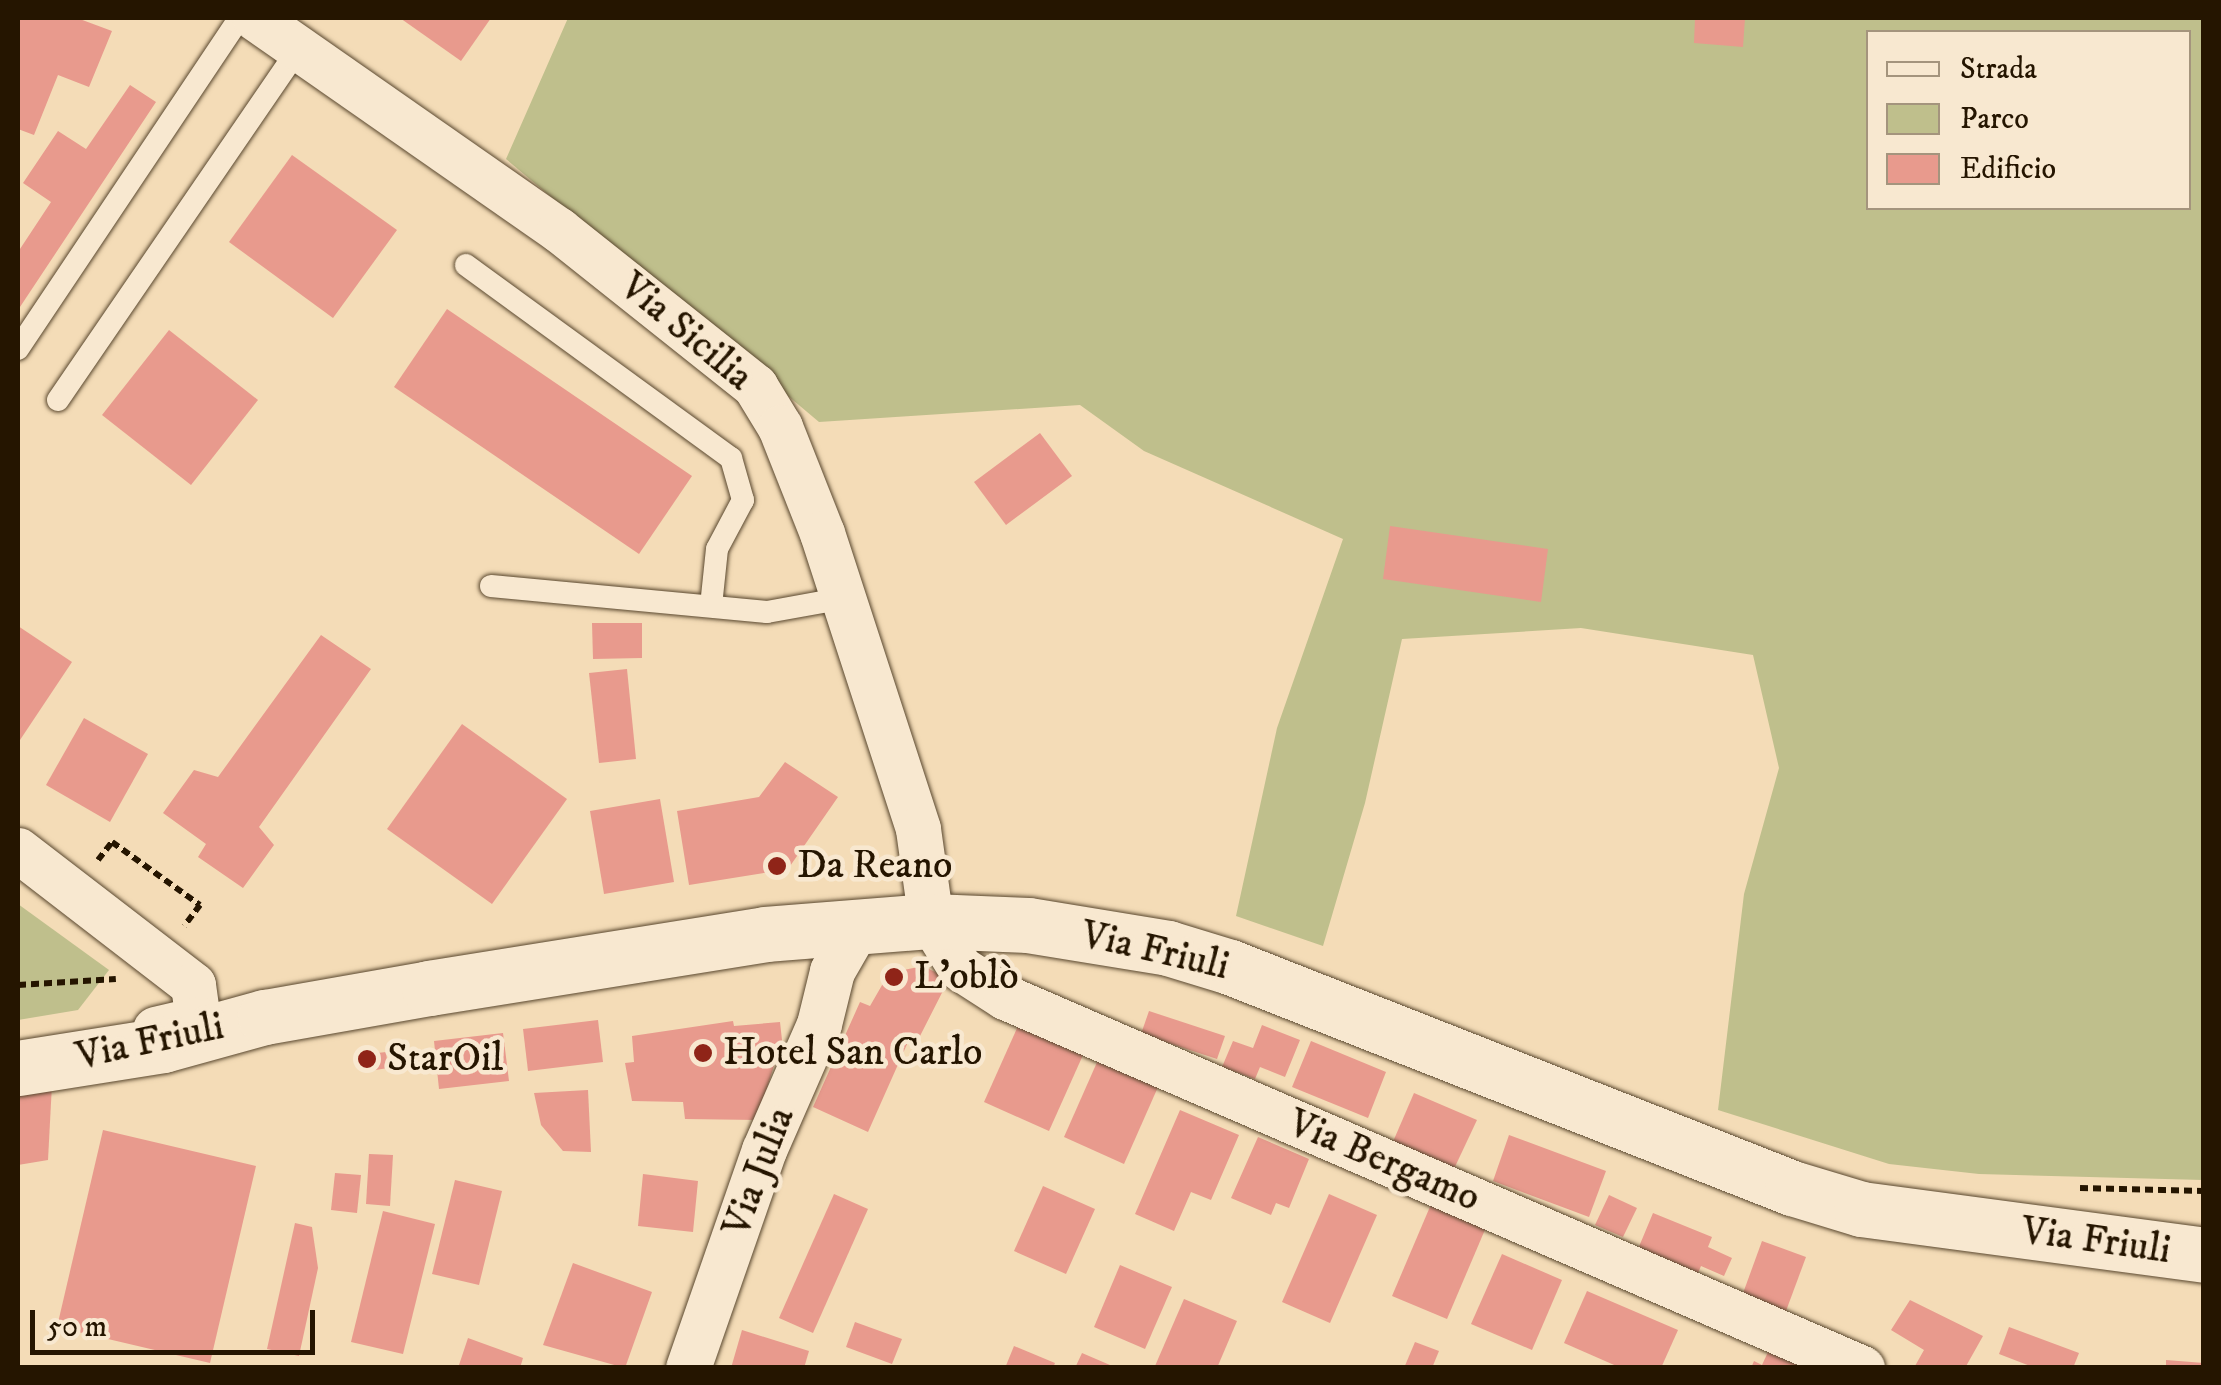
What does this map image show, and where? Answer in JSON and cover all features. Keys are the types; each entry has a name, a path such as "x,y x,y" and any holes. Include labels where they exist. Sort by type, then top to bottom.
{"street":[{"name":"Via Sicilia","path":"254,18 572,239 738,369 780,427 844,598 918,828 931,921"},
{"path":"18,850 187,979 200,1012"},
{"name":"Via Friuli","path":"18,1056 163,1044 282,1014 859,924 931,921 1028,926 1168,948 1331,1004 1792,1188 1876,1212 2204,1255"},
{"name":"Via Bergamo","path":"931,921 960,968 1005,997 1862,1368"},
{"name":"Via Julia","path":"688,1368 764,1150 819,1024 832,971 859,924"},
{"name":"Via Friuli","path":"18,1056 200,1012 282,1014"},
{"name":"Via Friuli","path":"1990,1226 2204,1220"}],"lane":[{"path":"18,349 240,18"},
{"path":"58,400 299,48"},
{"path":"466,264 731,458 743,500 717,549 710,606"},
{"path":"491,586 786,611 844,598"}],"path":[{"path":"91,868 112,842 200,905 181,930 196,940"},
{"path":"18,984 120,979"}],"green space":[{"path":"568,18 2203,18 2203,1180 1979,1174 1889,1164 1718,1110 1744,894 1779,768 1753,655 1581,628 1402,639 1365,803 1323,946 1236,916 1277,728 1343,539 1144,451 1080,405 819,422 506,159"},
{"path":"18,904 109,970 78,1010 18,1020"}],"building":[{"path":"18,18 77,18 112,31 89,87 58,75 34,135 18,129"},
{"path":"400,18 491,18 461,61"},
{"path":"1695,18 1745,18 1743,47 1694,43"},
{"path":"130,85 156,102 18,310 18,252 51,202 23,183 58,131 86,149"},
{"path":"292,155 397,230 333,318 229,242"},
{"path":"447,309 692,476 639,554 394,387"},
{"path":"169,330 258,400 191,485 102,415"},
{"path":"1040,433 1072,476 1006,525 974,482"},
{"path":"1390,526 1548,549 1541,602 1383,579"},
{"path":"592,623 642,623 642,658 593,659"},
{"path":"18,626 72,662 18,743"},
{"path":"321,635 371,669 259,827 274,845 243,888 198,857 206,844 163,813 194,770 218,777"},
{"path":"627,669 636,759 599,763 589,673"},
{"path":"84,718 148,754 110,822 46,785"},
{"path":"462,724 567,799 492,904 387,829"},
{"path":"785,762 838,797 788,869 689,885 677,811 759,797"},
{"path":"660,799 674,882 604,894 590,811"},
{"path":"923,966 949,979 920,1036 912,1033 868,1132 813,1107 860,1002 870,1006 889,973"},
{"path":"1149,1011 1225,1036 1217,1059 1141,1034"},
{"path":"598,1020 603,1062 528,1071 523,1029"},
{"path":"733,1021 734,1026 780,1022 782,1040 757,1120 685,1119 683,1102 632,1101 625,1063 634,1062 632,1036"},
{"path":"1262,1025 1300,1040 1285,1077 1260,1067 1255,1079 1222,1067 1233,1041 1253,1048"},
{"path":"1018,1026 1083,1055 1049,1131 984,1102"},
{"path":"503,1033 509,1081 439,1089 434,1041"},
{"path":"1311,1041 1386,1072 1368,1118 1292,1087"},
{"path":"386,1052 388,1068 363,1072 360,1055"},
{"path":"1098,1060 1158,1087 1124,1164 1064,1137"},
{"path":"52,1084 48,1160 18,1165 18,1090"},
{"path":"588,1090 591,1152 563,1151 541,1125 534,1093"},
{"path":"1414,1093 1477,1120 1453,1171 1392,1144"},
{"path":"1180,1110 1239,1135 1211,1200 1191,1192 1174,1231 1135,1214"},
{"path":"103,1130 256,1166 210,1363 57,1327"},
{"path":"1509,1135 1606,1171 1589,1217 1493,1181"},
{"path":"1258,1137 1309,1159 1289,1208 1276,1203 1271,1215 1231,1198"},
{"path":"369,1154 393,1155 390,1206 366,1204"},
{"path":"335,1173 361,1175 357,1213 331,1210"},
{"path":"643,1174 698,1181 693,1232 638,1226"},
{"path":"455,1180 502,1191 479,1285 432,1274"},
{"path":"1043,1186 1095,1209 1066,1274 1014,1251"},
{"path":"834,1194 868,1209 813,1333 779,1318"},
{"path":"1329,1194 1377,1215 1330,1323 1282,1302"},
{"path":"1609,1195 1637,1208 1623,1237 1595,1225"},
{"path":"1432,1202 1487,1225 1447,1319 1392,1296"},
{"path":"383,1211 435,1224 403,1354 351,1342"},
{"path":"1653,1213 1712,1237 1708,1247 1732,1258 1724,1276 1701,1266 1698,1273 1638,1249"},
{"path":"295,1223 312,1227 318,1268 299,1356 267,1349"},
{"path":"1762,1241 1806,1257 1786,1311 1742,1296"},
{"path":"1502,1254 1562,1280 1532,1350 1471,1324"},
{"path":"573,1263 652,1292 625,1368 543,1345"},
{"path":"1120,1265 1172,1287 1145,1349 1094,1327"},
{"path":"1587,1291 1678,1330 1661,1368 1621,1368 1564,1343"},
{"path":"1184,1299 1237,1321 1217,1368 1155,1366"},
{"path":"1910,1300 1983,1336 1965,1368 1915,1366 1924,1350 1891,1330"},
{"path":"855,1322 902,1339 892,1364 846,1347"},
{"path":"2009,1327 2079,1353 2073,1368 2035,1368 1999,1354"},
{"path":"742,1330 809,1351 804,1368 731,1368"},
{"path":"468,1338 523,1358 520,1368 458,1368"},
{"path":"1415,1342 1439,1351 1432,1368 1404,1368"},
{"path":"1014,1346 1055,1363 1053,1368 1005,1368"},
{"path":"1768,1352 1804,1368 1751,1368 1754,1361 1762,1365"},
{"path":"1082,1353 1117,1368 1075,1368"},
{"path":"2166,1360 2204,1363 2204,1368 2166,1368"}],"place":[{"name":"Da Reano","path":"777,866"},
{"name":"L'oblò","path":"894,977"},
{"name":"Hotel San Carlo","path":"703,1053"},
{"name":"StarOil","path":"367,1059"}]}
